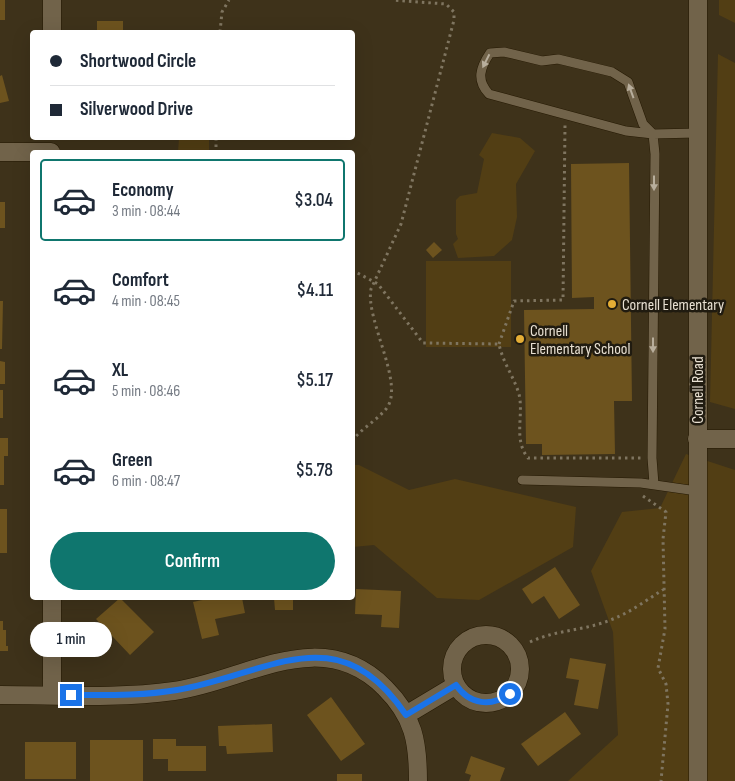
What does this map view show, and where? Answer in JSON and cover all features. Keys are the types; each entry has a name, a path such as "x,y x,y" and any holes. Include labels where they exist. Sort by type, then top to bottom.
{"street":[{"path":"52,0 52,30"},
{"name":"Cornell Road","path":"698,0 696,133 698,781"},
{"path":"0,152 30,152"},
{"path":"697,439 735,439"},
{"path":"52,600 52,695"},
{"path":"0,695 127,695 177,690 291,659 318,657 344,662 366,672 394,697 406,715 414,731 418,754 418,781"},
{"path":"406,715 456,685"}],"lane":[{"path":"654,484 652,458 655,154 652,134 643,124 628,82 612,72 558,59 542,61 504,52 490,54 484,63 480,78 482,87 490,94 626,130 652,134 696,133"},
{"path":"522,480 654,484 697,491"}],"path":[{"path":"220,30 222,12 229,0"},
{"path":"355,438 386,409 391,398 387,363 369,300 374,281 401,224 454,20 454,12 446,4 392,0"},
{"path":"565,125 564,300 514,300 500,344 502,358 519,395 519,436 524,453 528,458 652,458"},
{"path":"355,272 374,281 423,343 500,344"},
{"path":"642,496 666,512 663,540 665,629 658,668 666,684 668,704 661,781"},
{"path":"530,642 550,633 583,628 614,619 664,589"}],"shaded area":[{"path":"719,0 735,0 735,23 719,15"},
{"path":"718,54 735,63 735,409 710,402"},
{"path":"492,133 520,138 535,151 516,184 517,217 512,240 494,256 458,258 453,244 458,239 456,234 456,200 460,196 477,193 484,159 479,155"},
{"path":"179,140 209,140 209,150 178,150"},
{"path":"426,261 511,261 511,347 426,347"},
{"path":"686,454 735,470 735,781 568,781 618,735 613,632 591,571 622,512 660,508"},
{"path":"355,465 359,465 409,490 455,479 576,507 573,547 479,600 437,598 374,545 355,547"}],"building":[{"path":"0,0 5,0 5,20 0,20"},
{"path":"97,21 123,21 123,30 97,30"},
{"path":"2,75 9,101 0,103 0,76"},
{"name":"Cornell Elementary","path":"629,163 632,401 614,401 615,454 542,455 542,444 526,444 524,310 594,309 594,297 572,298 571,164"},
{"path":"0,202 5,202 5,228 0,228"},
{"path":"434,242 442,250 433,258 426,250"},
{"path":"0,301 3,301 2,349 0,349"},
{"path":"0,361 5,362 5,384 0,384"},
{"path":"0,390 3,390 3,418 0,418"},
{"path":"0,438 8,438 8,456 4,456 4,485 0,485"},
{"path":"0,509 7,509 7,553 0,553"},
{"path":"555,567 580,605 559,619 544,596 532,604 522,589"},
{"path":"356,589 401,591 399,628 381,627 382,615 355,614"},
{"path":"118,600 122,600 154,632 130,655 96,619"},
{"path":"202,600 242,600 245,613 215,619 219,635 202,639 193,602"},
{"path":"274,600 293,600 293,610 275,610"},
{"path":"0,621 3,621 3,630 6,630 6,646 8,646 8,651 0,651"},
{"path":"570,658 606,664 598,709 574,705 579,680 566,678"},
{"path":"331,697 365,744 341,761 307,715"},
{"path":"565,712 581,734 538,766 521,744"},
{"path":"272,724 273,752 227,754 226,746 219,746 218,726"},
{"path":"153,739 176,739 176,746 206,746 206,771 168,771 168,759 153,759"},
{"path":"90,740 143,740 143,781 90,781"},
{"path":"25,742 76,742 76,779 25,779"},
{"path":"471,756 505,768 500,781 469,781 471,775 465,773"},
{"path":"337,774 362,774 362,781 337,781"}],"place":[{"name":"Cornell Elementary","path":"612,304"},
{"name":"Cornell Elementary School","path":"520,339"}],"route":[{"path":"71,695 154,694 198,686 291,659 318,657 344,662 366,672 394,697 406,715 456,685 461,693 477,702 495,702 510,694"}]}
